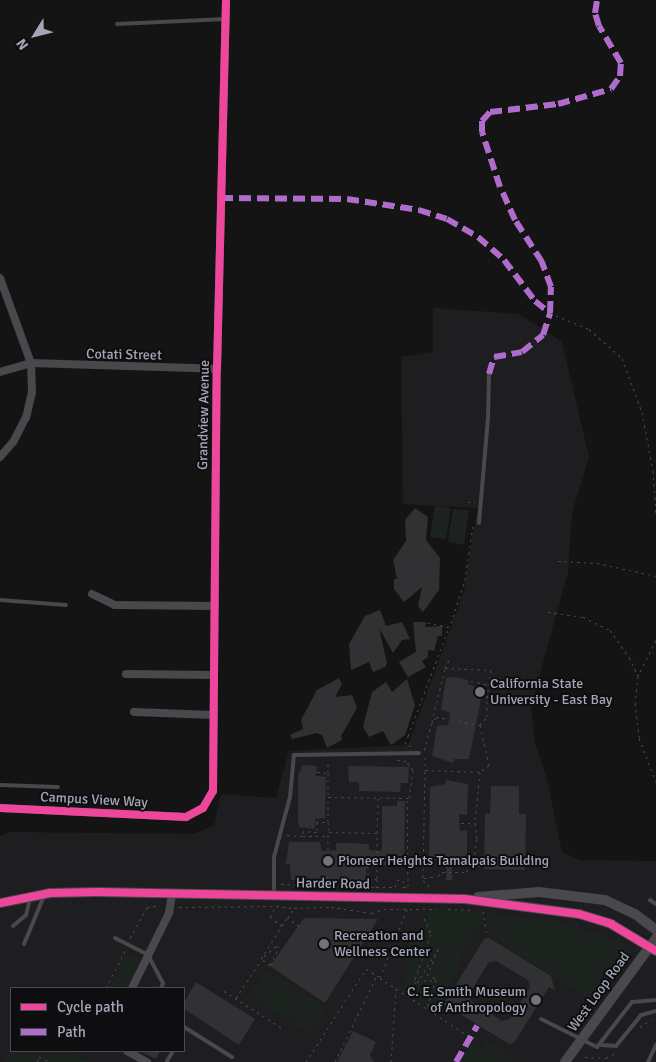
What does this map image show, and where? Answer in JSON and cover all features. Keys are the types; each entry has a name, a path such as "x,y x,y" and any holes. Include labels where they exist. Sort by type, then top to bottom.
{"street":[{"name":"Grandview Avenue","path":"186,817 203,808 213,791 217,369 226,0"},
{"path":"0,278 31,363 32,392 26,417 13,442 0,457"},
{"name":"Cotati Street","path":"0,372 31,363 217,369"},
{"path":"92,594 115,605 215,606"},
{"path":"126,674 214,675"},
{"path":"134,712 214,715"},
{"name":"Campus View Way","path":"0,808 186,817"},
{"name":"Harder Road","path":"0,903 45,894 172,894 465,899 539,892 605,900 635,914 656,930"},
{"path":"132,987 168,913 172,894"},
{"name":"Harder Road","path":"465,899 579,914 611,924 654,945"},
{"name":"West Loop Road","path":"565,1062 654,945"},
{"path":"129,1052 147,1062"}],"lane":[{"path":"117,24 226,19"},
{"path":"479,523 488,418 488,374"},
{"path":"0,600 66,605"},
{"path":"274,896 274,857 290,797 294,755 419,753"},
{"path":"0,785 58,787"},
{"path":"24,944 45,894"},
{"path":"13,926 26,916 31,897"},
{"path":"650,900 656,904"},
{"path":"115,938 148,955 163,983 161,987"},
{"path":"601,1045 632,1002 656,1000"},
{"path":"541,1019 593,1048 601,1045 616,1046 640,1015 656,1011"},
{"path":"185,1030 232,1057"},
{"path":"648,1062 656,1045"}],"path":[{"path":"550,313 589,329 607,342 622,358 642,412 653,471 656,515"},
{"path":"468,502 476,502 474,511"},
{"path":"451,623 465,580 474,519"},
{"path":"558,561 597,563 656,576"},
{"path":"548,612 583,617 610,630 629,657 638,676"},
{"path":"411,747 406,744 408,736 449,627 426,622"},
{"path":"656,640 638,676 635,703 640,738 656,782"},
{"path":"430,887 426,886 423,878 424,752 445,668 449,660"},
{"path":"445,668 491,670 487,698"},
{"path":"470,681 486,684 487,717 480,725"},
{"path":"431,724 436,717 449,719"},
{"path":"459,721 480,725"},
{"path":"425,770 480,772 489,765 480,725"},
{"path":"328,850 328,760 334,760"},
{"path":"328,798 407,798 412,796 411,764 406,760 390,760"},
{"path":"317,772 328,773"},
{"path":"423,878 438,876 442,872 466,872 472,863 477,839 475,823 480,772"},
{"path":"377,886 378,797"},
{"path":"279,880 284,885 395,887 397,880 403,880 403,887 408,887 407,798"},
{"path":"303,836 303,831 317,832 316,822 328,822"},
{"path":"462,823 475,823"},
{"path":"329,832 377,833"},
{"path":"286,835 328,836"},
{"path":"472,863 480,866"},
{"path":"376,879 368,880 367,866 377,866"},
{"path":"327,873 327,886"},
{"path":"130,939 147,907 156,906"},
{"path":"276,906 270,917 282,926"},
{"path":"179,908 331,907 372,913 438,908"},
{"path":"235,999 294,908"},
{"path":"446,908 484,911 487,937"},
{"path":"380,978 407,909"},
{"path":"288,918 298,926"},
{"path":"424,918 431,934 414,982 417,983 438,949 422,992 424,993 433,977 436,979 427,1008"},
{"path":"276,946 279,947 270,965 262,960 276,946"},
{"path":"106,987 124,951"},
{"path":"306,1062 366,969 470,1037"},
{"path":"335,1062 377,975"},
{"path":"391,1062 396,988"},
{"path":"224,991 285,1030"},
{"path":"433,1012 446,1003"},
{"path":"37,1062 39,1057 50,1062"}],"shaded area":[{"name":"California State University - East Bay","path":"433,308 519,314 562,342 589,457 572,513 568,572 531,706 535,742 547,779 562,852 580,860 656,861 656,1062 0,1062 0,836 10,832 194,834 214,825 221,794 276,798 289,751 408,745 464,591 477,508 403,504 401,357 433,352"},
{"path":"435,506 451,508 446,539 430,537"},
{"path":"453,509 469,510 464,545 448,542"},
{"path":"432,909 492,913 564,923 609,937 627,946 631,954 595,1003 488,935 486,914 483,914 482,927 466,945 446,1000 433,1008 401,989 412,966 406,961 412,950 407,946"},
{"path":"127,952 138,957 140,962 127,987 110,987"},
{"path":"265,969 326,1008 310,1034 249,994"},
{"path":"486,1039 518,1062 460,1062 472,1042 481,1047"},
{"path":"10,1051 72,1052 91,1062 4,1062"}],"building":[{"path":"415,508 428,517 426,540 440,558 439,590 423,612 418,606 422,587 404,602 394,589 394,579 397,579 393,560 406,541 405,520"},
{"path":"380,610 386,626 402,622 410,639 402,640 393,653 379,628 387,663 385,667 373,672 369,662 351,670 349,644 365,616"},
{"path":"413,622 426,622 425,627 442,626 442,636 438,636 434,651 428,650 428,657 422,661 426,667 408,677 399,662 416,652"},
{"path":"454,677 468,680 468,684 483,689 469,759 454,759 453,763 432,756 437,726 448,725 450,713 441,709 446,678"},
{"path":"339,678 342,684 335,697 352,695 357,708 341,736 342,740 327,748 322,735 317,733 292,739 290,735 303,729 301,720 317,690"},
{"path":"407,679 415,705 405,735 391,745 383,731 369,737 363,727 372,692 386,682 392,692"},
{"path":"303,765 317,766 316,776 326,777 325,818 315,819 315,829 299,827 298,775"},
{"path":"348,766 409,767 408,783 401,783 400,792 359,791 359,782 349,782"},
{"path":"446,780 468,784 467,815 459,814 460,831 467,830 467,863 452,864 452,880 446,880 446,861 429,859 430,787 445,784"},
{"path":"491,786 519,786 519,814 526,814 525,870 484,869 485,814 490,814"},
{"path":"397,801 405,801 404,865 367,865 365,880 291,880 290,864 286,864 289,842 320,842 322,851 336,850 336,843 349,843 369,844 369,850 382,851 382,806 397,806"},
{"name":"Recreation and Wellness Center","path":"304,918 378,919 325,1003 270,966"},
{"path":"489,938 551,976 555,990 549,987 514,1043 509,1044 447,1006 446,1001 484,939","holes":["496,961 528,980 530,987 510,1019 502,1021 471,1001 469,994 489,962"]},
{"path":"196,982 255,1019 239,1045 185,1010 185,1000"},
{"path":"353,1031 376,1042 370,1055 374,1062 337,1062"},
{"path":"141,1052 160,1052 156,1059"}],"marked path":[{"path":"489,374 494,357 522,352 543,335 550,313 551,287 542,262 515,220 500,187 482,132 482,121 490,112 558,104 611,89 620,76 621,63 599,26 595,13 597,0"},
{"path":"221,198 347,199 419,210 447,219 478,237 504,260 535,301 550,313"},
{"path":"456,1062 477,1026"}],"cycle path":[{"path":"0,808 186,817 203,808 213,791 217,369 226,0"},
{"path":"0,903 50,893 97,892 465,899 579,914 611,924 656,951"}],"place":[{"name":"California State University - East Bay","path":"480,692"},
{"name":"Pioneer Heights Tamalpais Building","path":"328,861"},
{"name":"Recreation and Wellness Center","path":"324,944"},
{"name":"C. E. Smith Museum of Anthropology","path":"536,1000"}]}
